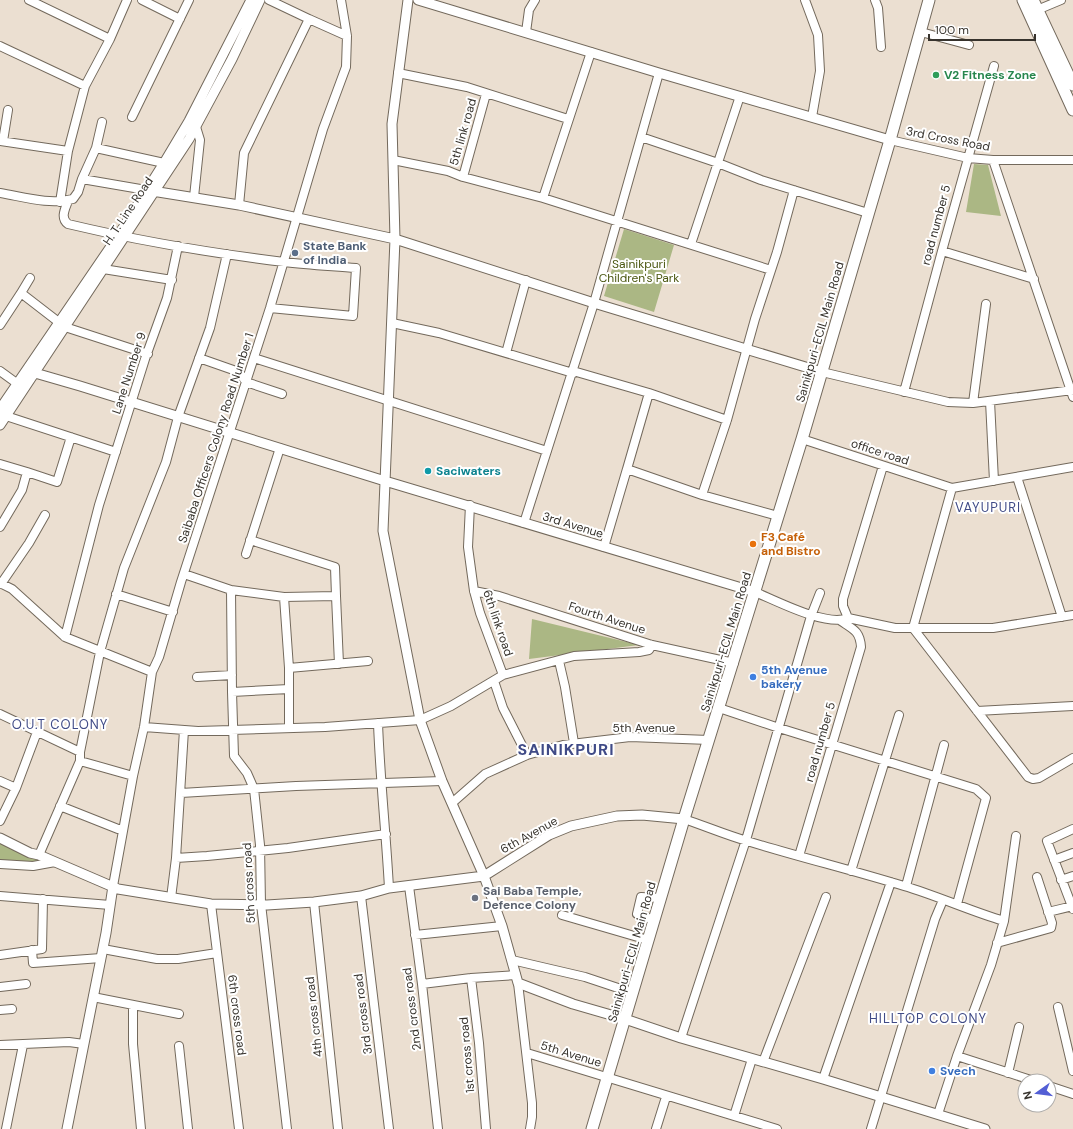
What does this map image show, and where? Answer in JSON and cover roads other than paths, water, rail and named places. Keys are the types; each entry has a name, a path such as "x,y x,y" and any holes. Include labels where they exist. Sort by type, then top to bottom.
{"main road":[{"name":"Sainikpuri-ECIL Main Road","path":"592,1129 626,1019 684,819 734,663 822,372 890,140 929,0"},
{"path":"1024,0 1073,110"},
{"path":"1033,0 1073,85"}],"street":[{"path":"29,0 110,39"},
{"path":"127,0 110,39 85,86 68,151 63,217 64,221 68,224 121,236 227,254 285,262 356,268 352,316 270,308"},
{"path":"142,0 180,19"},
{"path":"132,117 189,0"},
{"name":"H. T. Line Road","path":"150,191 164,162 193,124 252,0"},
{"name":"H. T. Line Road","path":"0,425 2,413 100,269 193,124 232,59 260,0"},
{"path":"269,0 347,36"},
{"name":"Saibaba Officers Colony Road Number 1","path":"113,886 133,776 144,727 152,672 159,657 184,574 285,262 323,129 346,68 347,36 341,0"},
{"path":"408,0 392,124 395,239 383,531 420,720 442,781 484,876 502,926 517,979 532,1103 530,1129"},
{"path":"418,0 659,73 890,140"},
{"path":"526,32 529,10 535,0"},
{"path":"805,0 818,35 820,71 812,117"},
{"path":"875,0 878,8 881,46"},
{"path":"1037,10 1061,0"},
{"path":"239,205 244,153 310,19"},
{"path":"920,32 968,45"},
{"path":"0,47 85,86"},
{"path":"543,198 590,52"},
{"name":"road number 5","path":"904,392 994,66"},
{"path":"398,73 467,87 568,119"},
{"path":"524,523 594,303 659,73"},
{"name":"5th link road","path":"463,177 486,94"},
{"path":"691,244 740,96"},
{"path":"8,110 2,141 68,151"},
{"path":"0,193 37,200 64,201 73,199 78,192 82,179 96,148 102,122"},
{"path":"193,124 200,140 194,198"},
{"path":"641,137 718,163 761,180 868,213"},
{"name":"3rd Cross Road","path":"890,140 968,158 1072,163"},
{"path":"96,148 164,162"},
{"path":"393,160 448,171 463,177 543,198 771,270"},
{"path":"82,179 239,205 395,239 746,350 822,372 948,402 973,403 1072,392 993,160"},
{"path":"702,495 728,420 746,350 794,190"},
{"name":"Lane Number 9","path":"65,637 99,505 167,298 178,246"},
{"path":"942,251 1034,279"},
{"path":"39,855 80,761 80,752 100,652 116,594 124,568 166,462 178,417 210,328 227,254"},
{"path":"100,269 172,280"},
{"path":"0,325 30,278"},
{"path":"506,353 526,280"},
{"path":"21,293 62,325 148,354"},
{"path":"973,403 986,304"},
{"path":"392,322 439,333 649,393 728,420"},
{"path":"199,358 239,372 246,382 282,394"},
{"path":"254,358 547,451"},
{"name":"3rd Avenue","path":"32,370 385,481 755,592"},
{"path":"0,371 21,386"},
{"path":"604,547 649,393"},
{"path":"990,401 994,480"},
{"path":"2,413 116,452"},
{"path":"0,464 57,482 71,437"},
{"name":"office road","path":"802,439 952,488"},
{"path":"246,554 280,448"},
{"path":"844,620 842,599 883,466"},
{"path":"913,628 952,488 1073,467"},
{"path":"627,469 702,495 778,516"},
{"path":"0,527 22,490 27,472"},
{"path":"1017,477 1062,617"},
{"name":"6th link road","path":"470,506 468,547 474,591 480,613 504,675"},
{"path":"45,515 29,543 0,583 12,589 65,637 152,672"},
{"path":"250,540 335,567 339,664"},
{"path":"184,574 231,590 284,597 336,596"},
{"name":"5th cross road","path":"231,590 234,756 248,773 254,789 260,850 261,904 287,1129"},
{"name":"Fourth Avenue","path":"474,591 499,596 652,645 734,663"},
{"path":"755,592 811,616 895,628 993,628 1073,615"},
{"path":"681,1038 746,840 811,616 820,593"},
{"path":"116,594 173,612"},
{"path":"284,597 289,668 289,727"},
{"name":"road number 5","path":"799,856 862,647 861,638 844,620"},
{"path":"913,628 1028,777 1033,779 1039,778 1073,758"},
{"path":"144,727 198,731 325,726 420,720 451,706 504,675 574,656 639,652 649,650 652,645"},
{"path":"289,668 368,661"},
{"path":"559,661 565,687 574,743"},
{"path":"197,677 232,675"},
{"path":"494,681 503,708 526,755"},
{"path":"232,692 289,689"},
{"path":"977,712 1073,706"},
{"path":"719,708 976,789 986,798 957,904"},
{"path":"0,714 80,752"},
{"path":"852,871 899,715"},
{"path":"378,723 389,888"},
{"path":"171,898 176,858 184,730"},
{"path":"0,822 16,788 37,732"},
{"name":"5th Avenue","path":"452,803 485,774 526,755 563,745 630,737 709,740"},
{"path":"906,886 944,745"},
{"path":"80,761 133,776"},
{"path":"0,781 16,788"},
{"path":"181,793 296,786 442,781"},
{"path":"60,806 118,830 123,829"},
{"name":"6th Avenue","path":"484,876 550,835 571,826 617,816 642,815 684,819"},
{"path":"684,819 799,856 906,886 957,904 978,914 1004,921"},
{"path":"1048,912 1073,907 1061,880 1047,840 1073,829"},
{"path":"176,858 334,842 386,834"},
{"path":"938,1114 957,1056 991,965 1004,921 1016,836"},
{"path":"0,838 30,853 39,855 118,889 211,904 314,902 361,896 389,888 484,876"},
{"path":"1054,860 1073,853"},
{"path":"0,864 33,866 55,862"},
{"path":"1061,880 1073,876"},
{"path":"997,943 1051,928 1052,923 1037,877"},
{"path":"823,1079 891,882"},
{"path":"67,1129 103,948 113,886"},
{"name":"2nd cross road","path":"409,886 422,984 438,1129"},
{"path":"0,896 110,904"},
{"name":"3rd cross road","path":"361,896 389,1129"},
{"path":"654,920 637,914 641,897 661,898"},
{"path":"763,1062 826,897"},
{"path":"0,955 42,949 43,899"},
{"path":"871,1129 935,920 943,900"},
{"name":"4th cross road","path":"314,902 338,1129"},
{"name":"6th cross road","path":"211,904 239,1129"},
{"path":"562,915 648,940"},
{"path":"415,935 502,926"},
{"path":"103,948 157,959 178,959 217,953"},
{"path":"32,950 33,963 101,958"},
{"path":"512,960 585,977 633,993"},
{"path":"422,984 471,978 517,979 573,1004 985,1129"},
{"name":"1st cross road","path":"471,978 479,1043 486,1129"},
{"path":"0,987 26,984"},
{"path":"93,997 179,1014"},
{"path":"133,1005 133,1044 141,1129"},
{"path":"1058,1007 1073,1071"},
{"path":"0,1010 12,1009"},
{"path":"1008,1073 1019,1027"},
{"path":"0,1046 69,1042 84,1044"},
{"path":"6,1129 23,1045"},
{"path":"179,1046 188,1129"},
{"name":"5th Avenue","path":"527,1053 777,1129"},
{"path":"957,1056 1017,1076"},
{"path":"734,1116 752,1059"},
{"path":"1057,1089 1073,1094"},
{"path":"656,1129 666,1096"}],"place":[{"name":"V2 Fitness Zone","path":"936,75"},
{"name":"State Bank of India","path":"295,253"},
{"name":"Saciwaters","path":"428,471"},
{"name":"F3 Café and Bistro","path":"753,544"},
{"name":"5th Avenue bakery","path":"753,677"},
{"name":"Sai Baba Temple, Defence Colony","path":"475,898"},
{"name":"Svech","path":"932,1071"}],"district":[{"name":"VAYUPURI","path":"988,507"},
{"name":"O.U.T COLONY","path":"60,724"},
{"name":"SAINIKPURI","path":"566,749"},
{"name":"HILLTOP COLONY","path":"928,1018"}],"park label":[{"name":"Sainikpuri Children's Park","path":"639,271"}]}
